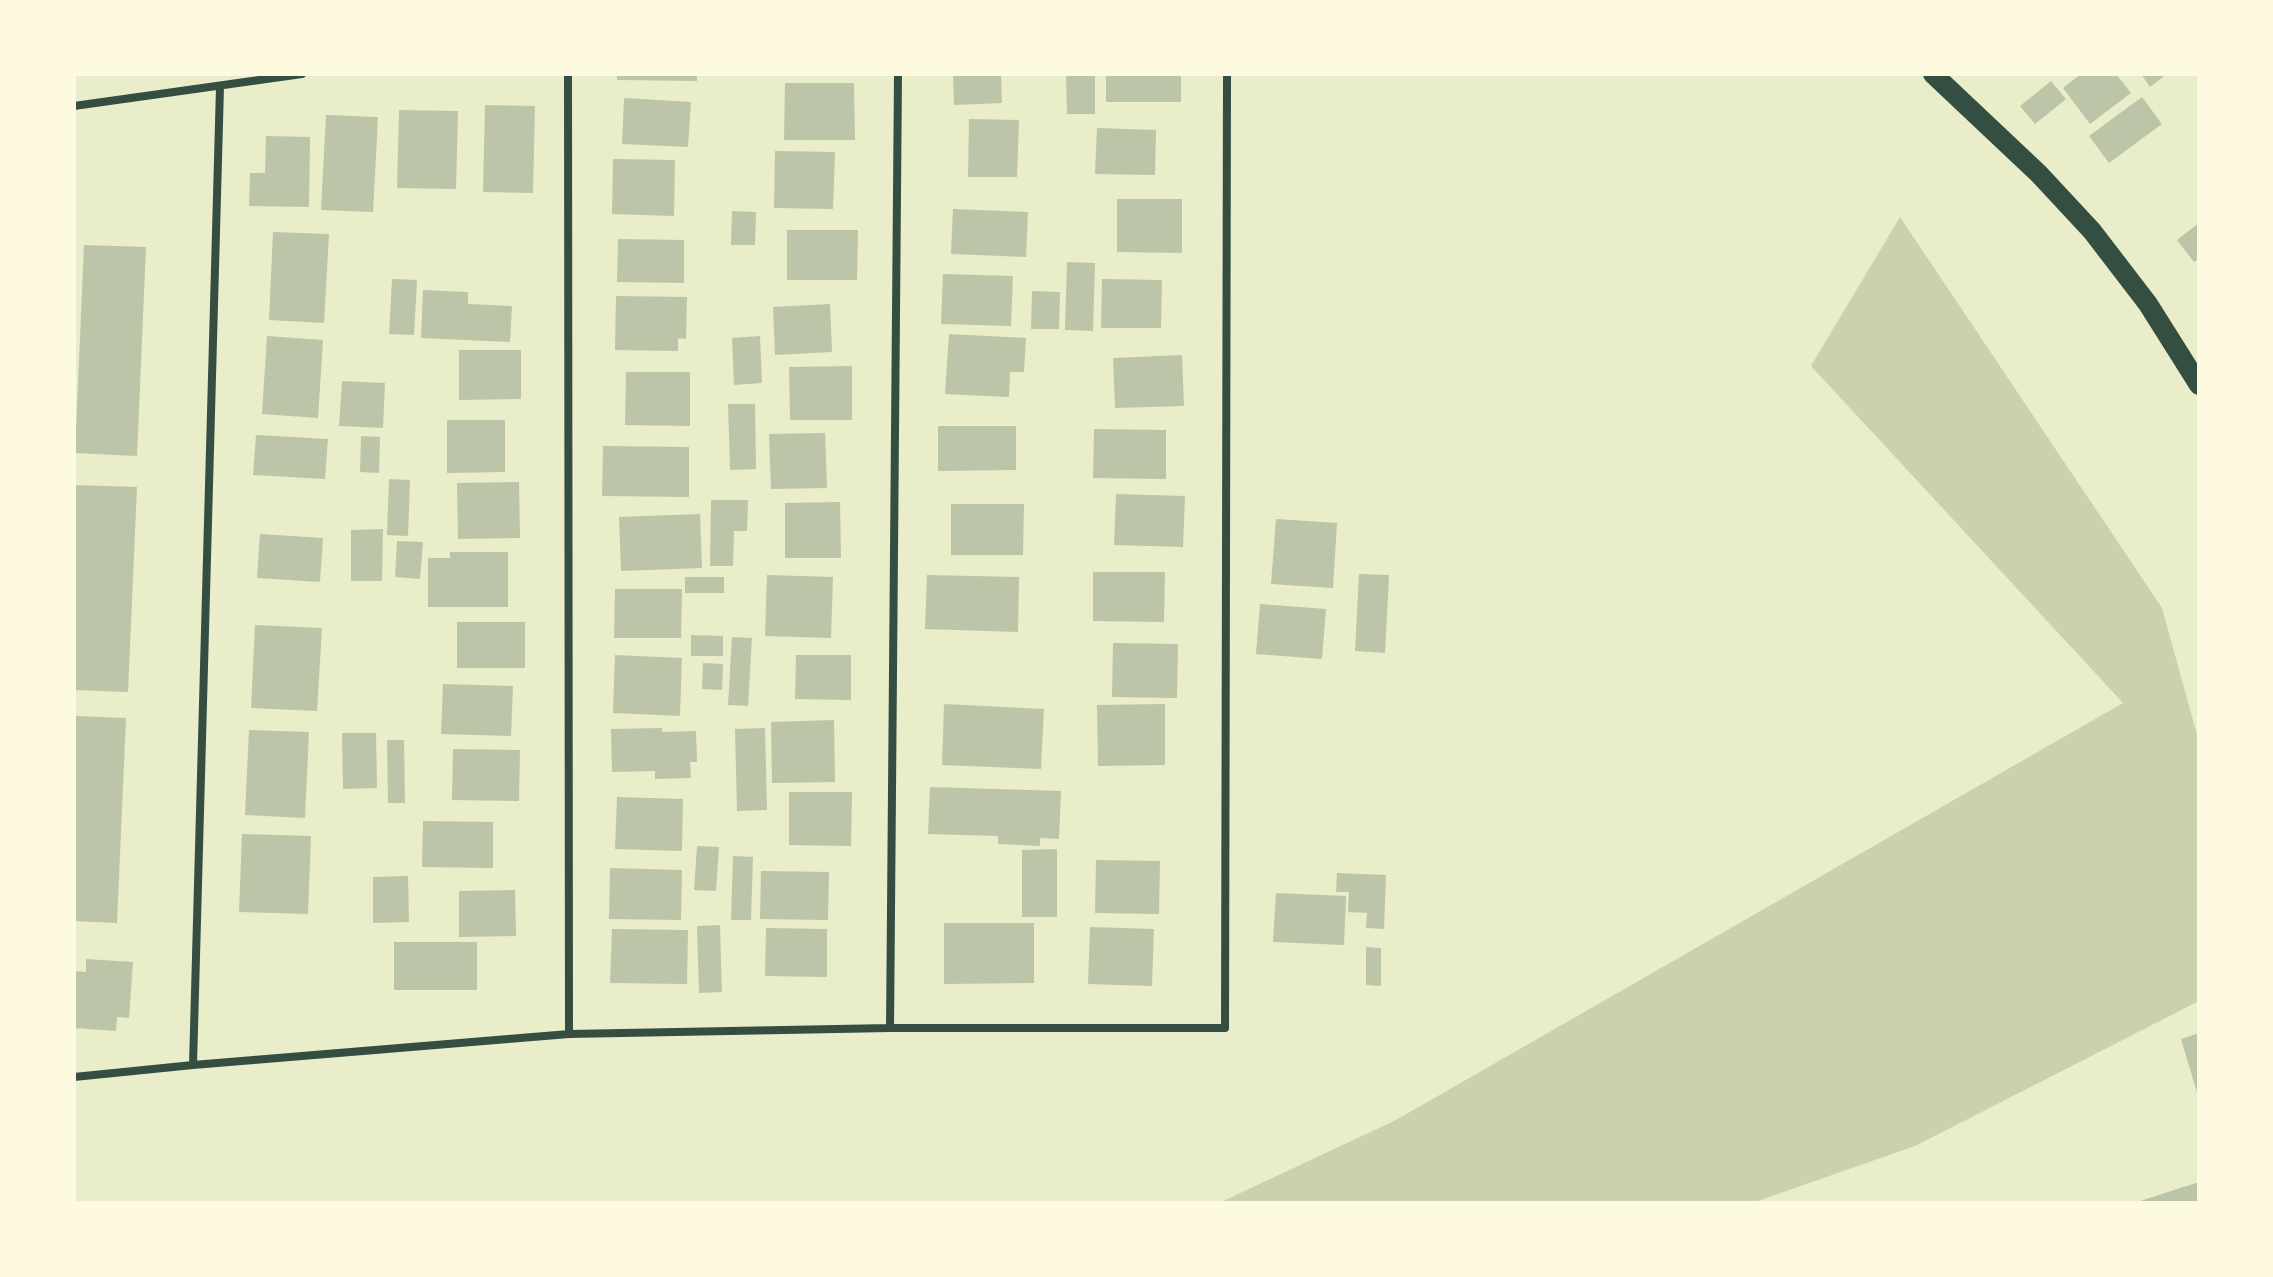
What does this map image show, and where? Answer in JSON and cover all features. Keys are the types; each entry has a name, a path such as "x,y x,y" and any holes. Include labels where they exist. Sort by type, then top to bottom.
{"main road":[{"path":"1933,74 2039,174 2092,231 2148,304 2199,385"}],"street":[{"path":"74,106 302,74"},
{"path":"568,74 569,1034"},
{"path":"890,1028 898,74"},
{"path":"74,1077 569,1034 890,1028 1225,1028 1227,74"},
{"path":"193,1065 220,87"}],"green space":[{"path":"1900,217 2162,608 2199,742 2199,1001 1915,1146 1752,1203 1219,1203 1396,1120 2123,703 1811,366"}],"building":[{"path":"617,74 697,74 697,81 617,80"},
{"path":"953,74 1001,74 1002,103 954,105"},
{"path":"1066,74 1095,74 1095,114 1067,114"},
{"path":"1106,74 1181,74 1181,102 1106,102"},
{"path":"2081,74 2116,74 2131,93 2090,124 2063,88"},
{"path":"2141,74 2167,74 2150,87"},
{"path":"2051,81 2066,99 2035,124 2020,106"},
{"path":"785,83 854,83 855,140 784,140"},
{"path":"2142,97 2162,124 2109,163 2089,136"},
{"path":"624,98 691,102 688,147 622,144"},
{"path":"485,105 535,106 533,193 483,192"},
{"path":"399,110 458,111 456,189 397,188"},
{"path":"326,115 378,117 373,212 321,210"},
{"path":"969,119 1019,120 1017,177 968,177"},
{"path":"1097,128 1156,130 1155,175 1095,174"},
{"path":"266,136 310,137 309,207 249,206 250,173 265,173"},
{"path":"775,151 835,152 833,209 774,208"},
{"path":"613,159 675,160 674,216 612,214"},
{"path":"1117,199 1182,199 1182,253 1117,252"},
{"path":"953,209 1028,212 1026,257 951,254"},
{"path":"732,211 756,212 755,245 731,245"},
{"path":"2199,223 2199,259 2194,262 2177,240"},
{"path":"787,230 858,230 857,280 787,280"},
{"path":"273,232 329,234 324,323 269,320"},
{"path":"618,239 684,240 684,283 617,282"},
{"path":"84,245 146,247 137,456 75,453"},
{"path":"1067,262 1095,263 1093,331 1065,330"},
{"path":"943,274 1013,276 1011,326 941,324"},
{"path":"392,279 417,280 414,335 389,334"},
{"path":"1102,279 1162,280 1161,328 1101,328"},
{"path":"423,290 468,292 468,304 512,306 510,342 421,338"},
{"path":"1032,291 1060,292 1059,329 1031,329"},
{"path":"616,296 687,297 686,339 678,338 678,351 615,350"},
{"path":"830,304 832,352 775,355 773,307"},
{"path":"949,334 1026,338 1024,372 1010,372 1009,397 945,394"},
{"path":"267,336 323,340 318,418 262,414"},
{"path":"760,336 762,383 734,385 732,338"},
{"path":"459,350 521,350 521,399 459,400"},
{"path":"1182,355 1184,406 1115,408 1113,358"},
{"path":"852,366 852,420 790,420 789,367"},
{"path":"626,372 690,372 690,426 625,425"},
{"path":"342,381 385,383 383,428 339,426"},
{"path":"728,404 755,404 756,469 730,470"},
{"path":"447,420 505,420 505,472 447,473"},
{"path":"938,426 1016,426 1016,470 938,471"},
{"path":"1094,429 1166,430 1166,479 1093,478"},
{"path":"825,433 827,488 771,489 769,434"},
{"path":"256,435 328,439 325,479 253,475"},
{"path":"361,436 380,437 379,473 360,472"},
{"path":"603,446 689,447 689,497 602,496"},
{"path":"389,479 410,480 408,536 387,535"},
{"path":"519,482 520,538 458,539 457,483"},
{"path":"74,485 137,487 128,692 74,690"},
{"path":"1116,494 1185,496 1183,547 1114,545"},
{"path":"711,500 748,500 747,531 734,531 733,566 710,566"},
{"path":"840,502 841,558 785,558 785,503"},
{"path":"951,504 1024,504 1023,555 951,555"},
{"path":"700,514 702,568 621,571 619,517"},
{"path":"1276,519 1337,523 1333,588 1271,584"},
{"path":"383,529 382,581 351,581 351,530"},
{"path":"260,534 323,538 320,582 257,578"},
{"path":"397,541 423,542 420,579 395,577"},
{"path":"450,552 508,552 508,607 428,607 428,558 450,558"},
{"path":"1093,572 1165,572 1164,622 1093,621"},
{"path":"1359,574 1389,575 1385,653 1355,651"},
{"path":"767,575 833,577 831,638 765,636"},
{"path":"927,575 1019,577 1018,632 925,629"},
{"path":"685,577 724,577 724,593 685,593"},
{"path":"615,589 682,589 681,638 614,638"},
{"path":"1260,604 1326,609 1322,659 1256,654"},
{"path":"457,622 525,622 525,668 457,668"},
{"path":"255,625 322,628 317,711 251,708"},
{"path":"691,635 723,636 723,656 691,656"},
{"path":"732,637 752,638 748,706 728,705"},
{"path":"1113,643 1178,644 1177,698 1112,697"},
{"path":"615,655 682,658 680,716 613,713"},
{"path":"796,655 851,655 851,700 795,699"},
{"path":"703,663 723,664 722,690 702,689"},
{"path":"443,684 513,686 511,736 441,734"},
{"path":"944,704 1044,709 1041,769 942,765"},
{"path":"1165,704 1165,765 1098,766 1097,705"},
{"path":"74,716 126,718 117,923 74,921"},
{"path":"834,720 835,782 772,783 771,722"},
{"path":"662,728 662,732 696,731 697,762 690,762 691,778 655,779 655,771 612,772 611,729"},
{"path":"765,728 767,810 737,811 735,729"},
{"path":"249,730 309,732 305,818 245,815"},
{"path":"342,733 376,733 377,788 343,789"},
{"path":"387,740 404,740 405,803 388,803"},
{"path":"453,749 520,750 519,801 452,800"},
{"path":"930,787 1061,791 1059,839 1040,838 1040,846 998,844 998,836 928,834"},
{"path":"789,792 852,792 851,846 789,845"},
{"path":"617,797 683,799 682,851 615,849"},
{"path":"423,821 493,822 493,868 422,867"},
{"path":"242,834 311,836 308,914 239,912"},
{"path":"697,846 719,847 716,891 694,890"},
{"path":"1057,849 1057,917 1022,917 1022,850"},
{"path":"733,856 753,857 751,920 731,920"},
{"path":"1096,860 1160,861 1159,914 1095,913"},
{"path":"610,868 682,870 681,920 609,919"},
{"path":"761,871 829,872 828,920 760,919"},
{"path":"1337,873 1386,875 1384,929 1366,928 1367,913 1348,912 1349,892 1336,892"},
{"path":"408,876 409,922 373,923 373,877"},
{"path":"515,890 516,936 459,937 459,891"},
{"path":"1276,893 1346,896 1344,945 1273,942"},
{"path":"944,923 1034,923 1034,983 944,984"},
{"path":"720,925 722,992 699,993 697,926"},
{"path":"1090,927 1154,929 1152,986 1088,984"},
{"path":"766,928 827,929 827,977 765,976"},
{"path":"612,929 688,930 687,984 610,983"},
{"path":"394,942 477,942 477,990 394,990"},
{"path":"1366,947 1381,948 1381,986 1366,985"},
{"path":"86,959 133,962 129,1018 117,1017 116,1031 74,1028 74,971 86,972"},
{"path":"2199,1033 2199,1095 2198,1096 2181,1039"},
{"path":"2199,1182 2199,1203 2137,1203 2137,1202"}]}
